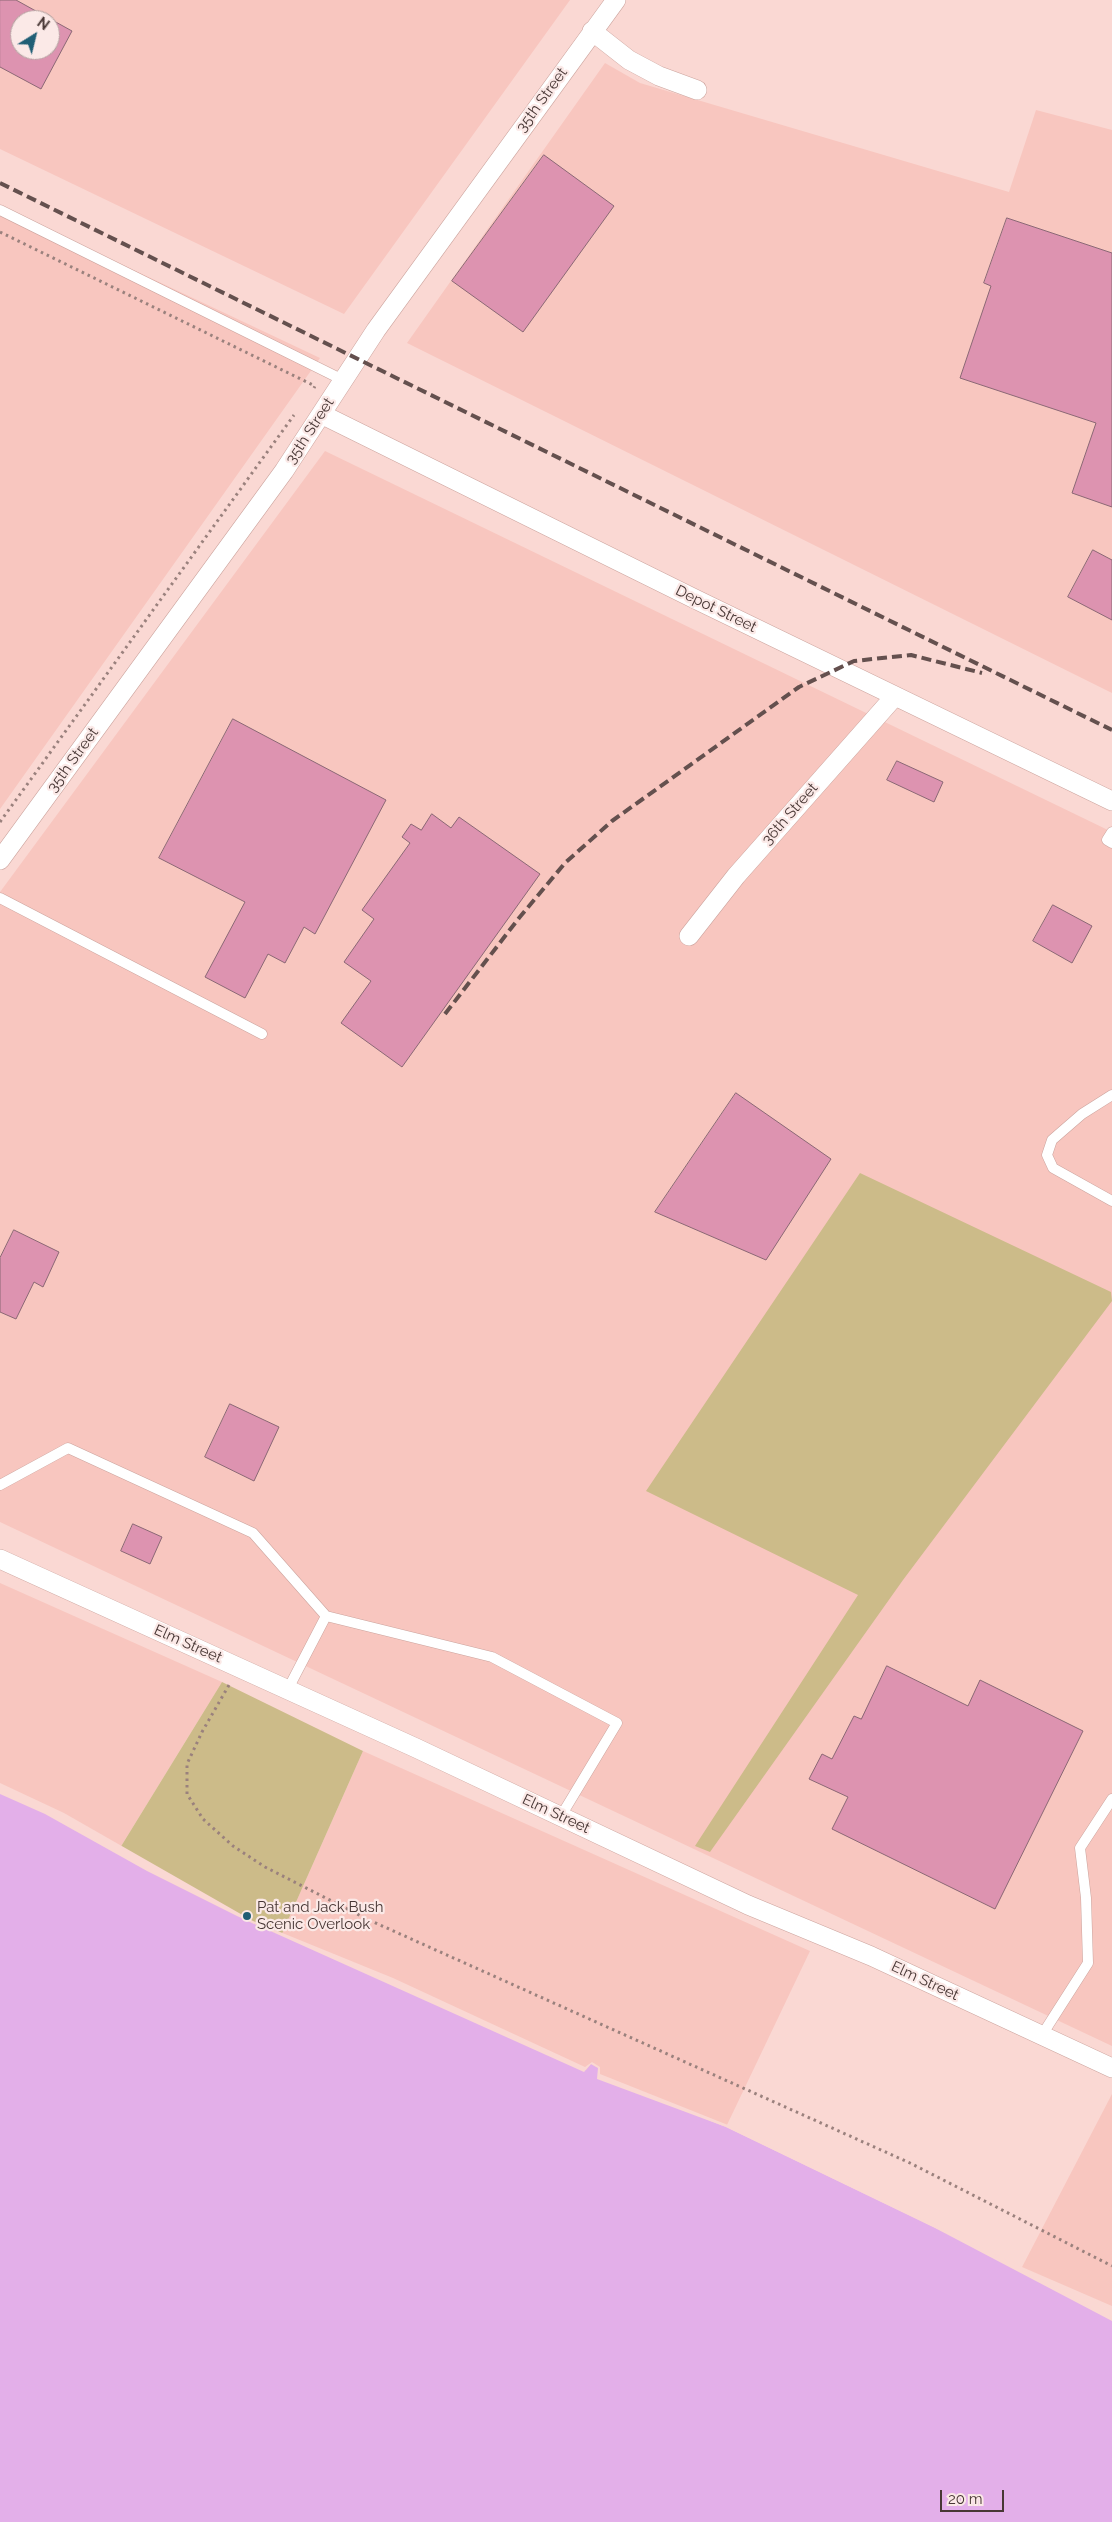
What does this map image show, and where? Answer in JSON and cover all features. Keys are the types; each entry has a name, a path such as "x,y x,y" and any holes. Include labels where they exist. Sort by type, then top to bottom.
{"street":[{"name":"35th Street","path":"0,860 278,479 376,330 616,0"},
{"path":"592,31 629,60 659,76 697,90"},
{"name":"Depot Street","path":"322,414 1112,801"},
{"name":"36th Street","path":"690,936 736,876 895,696"},
{"name":"Elm Street","path":"0,1559 288,1689 748,1905 871,1956 1112,2068"}],"lane":[{"path":"0,210 343,380"},
{"path":"1112,832 1107,840 1112,842"},
{"path":"0,898 262,1034"},
{"path":"1112,1095 1082,1114 1052,1140 1047,1155 1053,1168 1112,1201"},
{"path":"0,1485 68,1448 253,1533 326,1616 492,1657 617,1723 561,1816"},
{"path":"288,1689 326,1616"},
{"path":"1042,2035 1088,1964 1086,1898 1080,1848 1112,1799"}],"path":[{"path":"0,232 315,386 309,394"},
{"path":"0,822 298,410"},
{"path":"233,1679 202,1732 187,1764 187,1794 203,1819 233,1846 265,1867 369,1920 910,2163 1112,2266"}],"shaded area":[{"path":"0,0 570,0 344,314 0,149"},
{"path":"605,63 640,83 1009,192 1036,110 1112,130 1112,693 407,343"},
{"path":"0,207 320,358 0,809"},
{"path":"325,451 1112,832 1112,2046 0,1522 0,892"},
{"path":"860,1173 1111,1292 1112,1301 903,1580 710,1852 695,1846 858,1595 646,1491"},
{"path":"0,1583 222,1682 120,1848 0,1785"},
{"path":"222,1682 363,1751 281,1936 232,1913 120,1848"},
{"path":"363,1751 810,1951 726,2127 586,2070 281,1936"},
{"path":"0,1785 252,1923 392,1980 586,2070 591,2064 598,2068 598,2076 726,2127 1021,2269 1112,2308 1112,2522 0,2522"},
{"path":"1112,2094 1112,2308 1021,2269"}],"pier":[{"path":"0,1783 64,1813 253,1921 393,1978 585,2067 592,2062 600,2067 600,2074 728,2125 1022,2267 1112,2306 1112,2321 935,2228 726,2127 597,2079 598,2068 591,2064 584,2072 237,1916 147,1871 45,1814 0,1794"}],"building":[{"path":"0,0 16,0 34,10 10,10 10,60 56,60 41,89 0,67"},
{"path":"60,24 72,31 60,53"},
{"path":"544,155 614,206 523,332 452,281"},
{"path":"1007,218 1112,253 1112,507 1072,493 1096,423 960,378 991,286 984,283"},
{"path":"1093,550 1112,560 1112,620 1068,597"},
{"path":"233,719 386,800 315,934 304,927 285,963 268,954 245,998 205,977 245,902 159,858"},
{"path":"897,761 943,782 934,802 887,780"},
{"path":"432,814 451,828 459,817 540,874 402,1067 341,1023 371,981 344,962 374,919 362,910 410,843 402,837 411,824 421,830"},
{"path":"1053,905 1092,926 1072,963 1033,941"},
{"path":"736,1093 831,1159 766,1260 655,1212"},
{"path":"14,1230 59,1252 43,1287 34,1282 16,1319 0,1312 0,1258"},
{"path":"230,1404 279,1427 254,1481 205,1457"},
{"path":"133,1524 162,1537 150,1564 121,1551"},
{"path":"887,1666 968,1706 980,1680 1083,1731 995,1909 832,1829 848,1797 809,1779 822,1754 832,1759 854,1716 861,1719"}],"railway":[{"path":"0,183 1112,730"},
{"path":"445,1014 519,918 565,863 612,821 799,687 854,661 911,655 982,673"}],"place":[{"name":"Pat and Jack Bush Scenic Overlook","path":"247,1916"}]}
